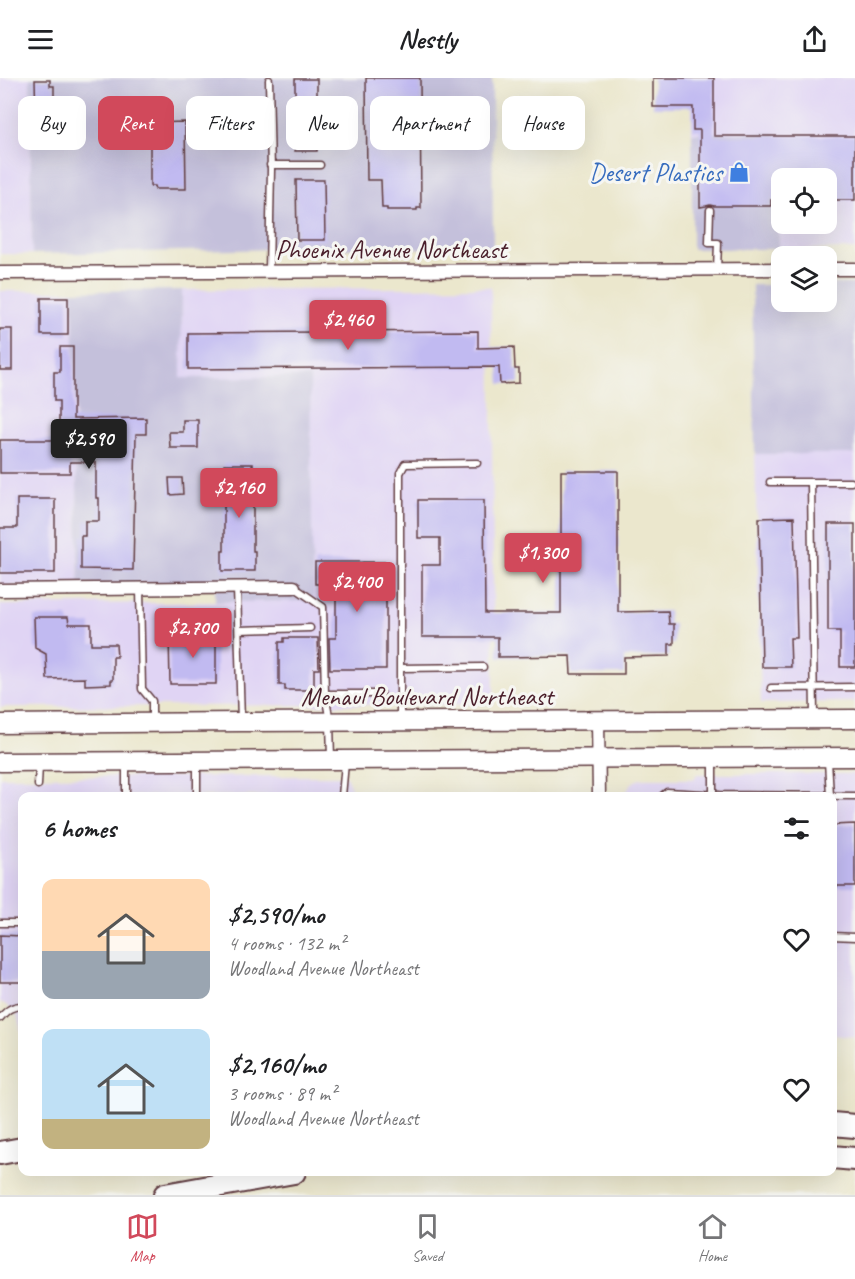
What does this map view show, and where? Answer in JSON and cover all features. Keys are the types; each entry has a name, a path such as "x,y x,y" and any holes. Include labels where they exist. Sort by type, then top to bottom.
{"highway":[{"path":"837,1124 855,1126"},
{"path":"0,1153 18,1150"},
{"path":"837,1157 855,1159"},
{"path":"165,1195 272,1176"}],"main road":[{"name":"Menaul Boulevard Northeast","path":"0,724 855,719"},
{"path":"0,762 855,757"}],"street":[{"name":"Phoenix Avenue Northeast","path":"0,273 771,269"},
{"path":"837,269 855,269"},
{"path":"0,590 294,587"},
{"path":"598,720 599,792"}],"lane":[{"path":"269,80 269,272"},
{"path":"270,165 320,165"},
{"path":"710,210 709,243 720,243 717,270"},
{"path":"400,721 400,473 405,464 477,463"},
{"path":"770,482 851,482"},
{"path":"811,482 814,719"},
{"path":"237,587 241,722"},
{"path":"294,587 323,607 325,694 338,760 342,792"},
{"path":"140,588 142,688 152,701 152,723"},
{"path":"239,630 310,628"},
{"path":"399,668 483,667"},
{"path":"771,688 855,687"},
{"path":"325,694 381,694"},
{"path":"713,757 713,792"},
{"path":"828,757 830,792"},
{"path":"38,785 40,761"},
{"path":"197,761 197,792"},
{"path":"126,762 126,792"},
{"path":"837,796 855,796"},
{"path":"0,923 18,923"},
{"path":"837,936 855,937"},
{"path":"0,1018 14,1006 18,1006"}],"shaded area":[{"path":"0,78 30,78 30,96 18,96 18,150 31,150 32,254 0,254"},
{"path":"30,78 492,78 493,249 281,249 32,254 31,150 86,150 86,96 30,96"},
{"path":"692,78 855,78 855,249 837,249 837,246 779,246 779,234 837,234 837,168 777,168 776,133 692,133"},
{"path":"692,133 776,133 777,168 771,168 771,234 779,234 779,246 771,246 771,249 692,249"},
{"path":"837,284 855,284 855,454 755,454 752,285 771,285 771,312 837,312"},
{"path":"491,287 494,704 0,707 0,605 234,602 180,378 182,290"},
{"path":"182,290 181,378 310,377 313,601 215,602 215,583 79,586 73,291"},
{"path":"0,291 73,291 79,586 0,586"},
{"path":"755,454 855,454 855,702 761,703"},
{"path":"697,774 855,774 855,1037 837,1035 837,792 626,792 630,785 641,779 694,779"},
{"path":"346,776 353,792 18,792 18,1019 17,1015 0,1002 0,777"}],"building":[{"path":"366,78 420,78 420,96 370,96 370,150 421,150 421,208 387,210 387,208 382,208 381,180 367,180"},
{"path":"653,78 714,78 714,136 855,136 855,200 837,200 837,168 771,168 771,206 710,205 700,207 700,130 693,130 693,107 653,107"},
{"path":"295,79 317,79 317,96 295,96"},
{"path":"35,80 50,80 50,86 54,86 54,96 35,96"},
{"path":"174,122 185,122 186,189 155,189 154,186 150,186 150,150 174,150"},
{"path":"296,180 324,180 325,240 297,240"},
{"path":"41,298 68,298 68,335 41,335"},
{"path":"0,329 12,329 12,370 0,370"},
{"path":"478,331 478,348 514,347 515,369 519,369 519,383 500,384 499,367 188,369 188,333"},
{"path":"60,347 73,347 73,419 146,418 146,434 136,434 133,570 81,569 81,536 85,536 85,521 99,521 99,498 96,498 96,462 70,462 70,473 0,473 0,440 59,440 59,401 54,401 54,372 60,372"},
{"path":"183,420 198,420 198,448 170,448 169,432 183,432"},
{"path":"224,464 253,464 255,571 222,571"},
{"path":"561,471 618,471 618,612 668,611 669,624 674,624 674,644 669,644 669,656 624,657 624,674 571,674 570,656 498,657 498,637 422,637 422,565 440,565 440,538 418,538 418,500 484,500 485,613 561,613"},
{"path":"169,478 182,478 183,494 170,495"},
{"path":"17,499 55,499 55,573 0,573 0,528 17,528"},
{"path":"794,517 797,638 790,638 791,667 762,667 759,518"},
{"path":"828,524 855,524 855,667 840,667 840,631 828,631"},
{"path":"315,562 386,562 386,669 330,669 329,638 336,638 336,584 315,584"},
{"path":"34,617 68,617 69,624 91,624 91,644 116,644 117,657 113,657 111,684 85,685 85,678 47,679 46,654 35,648"},
{"path":"169,634 216,634 216,684 170,684"},
{"path":"284,638 318,638 319,669 314,669 314,690 285,690 285,685 279,685 279,642 284,642"},
{"path":"855,824 855,886 837,886 837,825"},
{"path":"0,935 18,936 18,982 0,982"}],"place":[{"name":"Desert Plastics","path":"739,172"}]}
